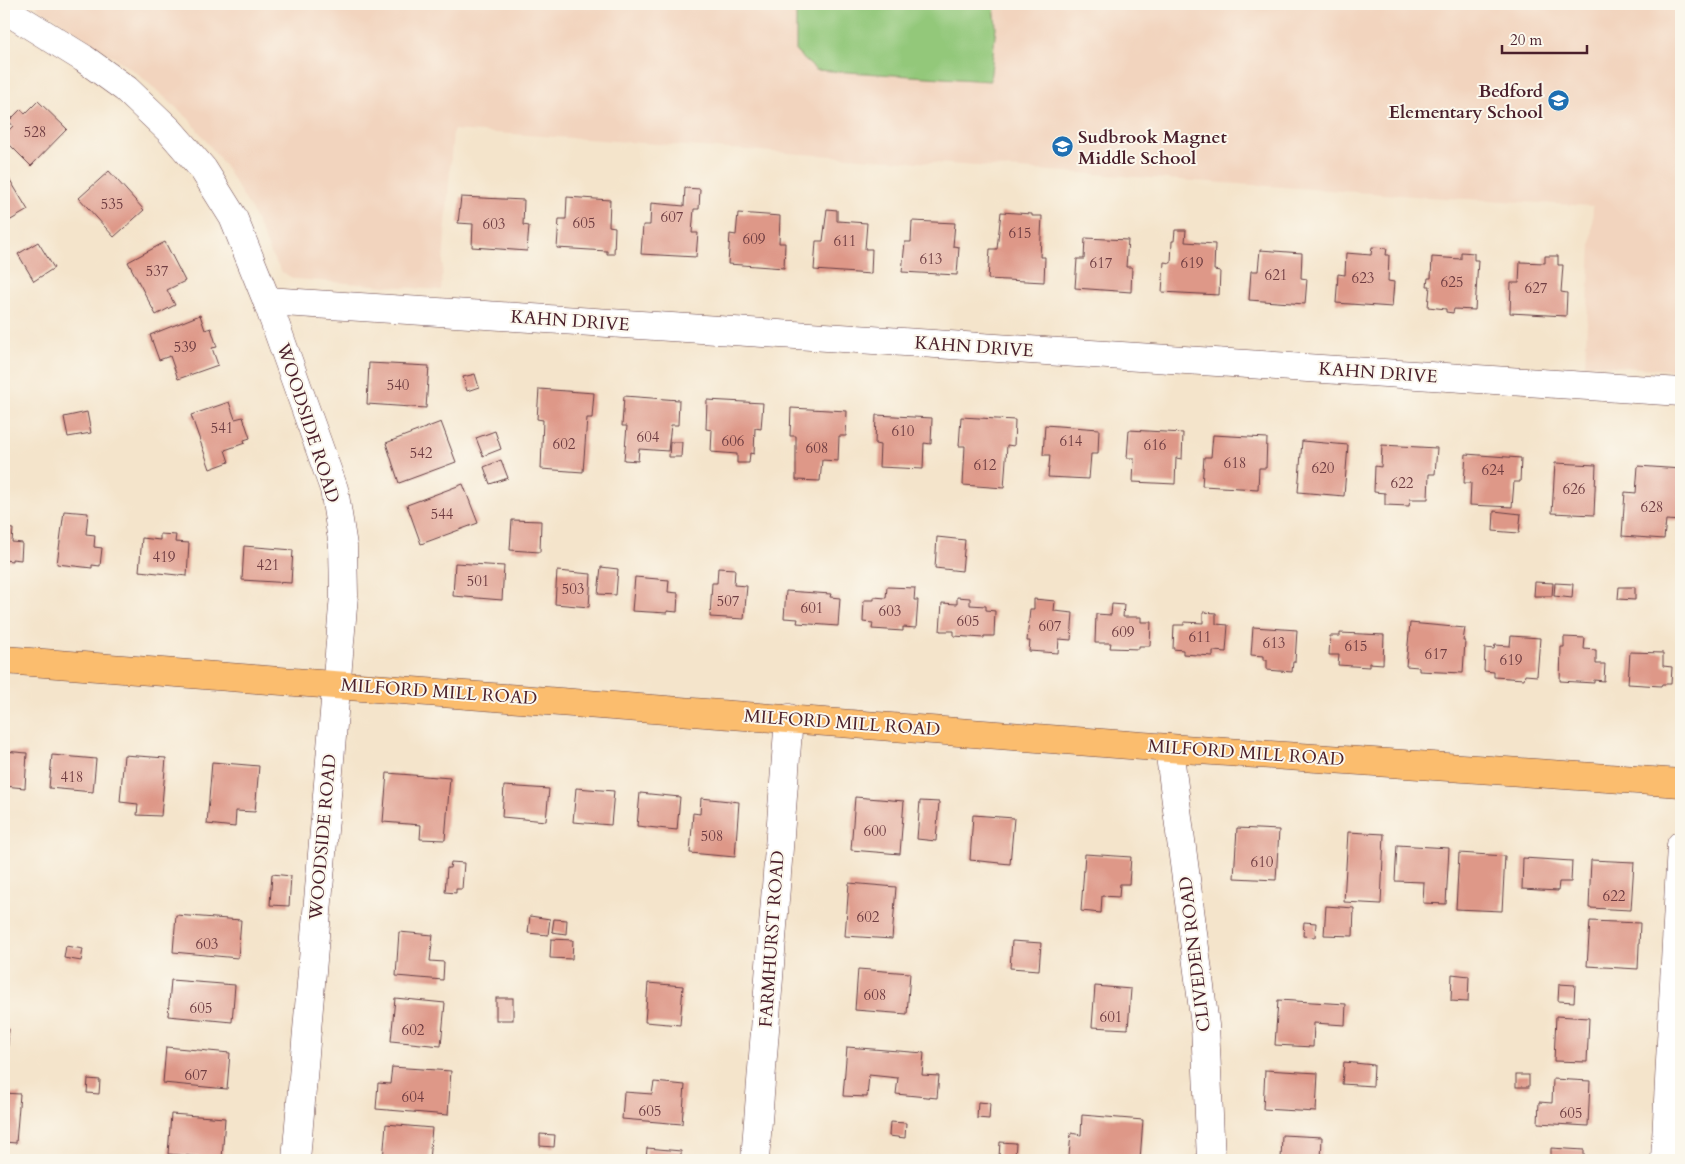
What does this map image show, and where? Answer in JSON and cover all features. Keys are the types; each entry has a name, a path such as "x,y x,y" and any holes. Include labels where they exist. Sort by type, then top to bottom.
{"main road":[{"name":"MILFORD MILL ROAD","path":"4,660 1169,748 1681,783"}],"street":[{"name":"WOODSIDE ROAD","path":"4,9 84,58 126,89 170,131 203,169 233,217 267,301 334,489 343,546 344,595 296,1160"},
{"name":"KAHN DRIVE","path":"267,301 1681,392"},
{"name":"FARMHURST ROAD","path":"755,1160 789,718"},
{"name":"CLIVEDEN ROAD","path":"1169,748 1204,1025 1211,1160"},
{"path":"1665,1160 1681,845"}],"shaded area":[{"name":"Sudbrook Magnet Middle School","path":"36,4 1681,4 1681,371 1585,364 1593,206 1428,197 453,130 441,290 294,279 282,272 272,256 252,211 223,163 189,119 137,73 51,15 39,9"}],"green space":[{"path":"796,4 994,4 996,27 990,81 816,70 796,52"}],"building":[{"path":"38,101 67,129 31,166 4,139 4,135 13,126 9,121 21,109 25,114"},
{"path":"4,170 28,210 9,221 4,213"},
{"path":"109,171 144,210 114,237 79,198"},
{"path":"685,188 700,189 699,209 694,209 692,233 698,233 696,257 641,254 643,225 650,225 651,203 684,206"},
{"path":"461,197 524,200 523,225 529,226 527,251 472,247 473,224 458,223"},
{"path":"567,197 610,200 609,226 615,227 614,254 607,254 607,251 557,248 559,219 566,219"},
{"path":"827,209 837,210 837,221 867,223 865,249 872,249 871,274 814,270 816,241 823,241"},
{"path":"1001,212 1042,216 1040,257 1045,257 1044,282 988,279 990,249 997,249"},
{"path":"738,213 780,216 779,243 785,243 784,268 728,264 730,234 736,235"},
{"path":"912,221 955,223 953,246 959,247 957,275 902,272 905,242 911,242"},
{"path":"1175,230 1186,230 1185,242 1215,244 1214,270 1220,271 1219,295 1162,292 1164,262 1171,263 1172,241 1174,241"},
{"path":"1085,238 1128,240 1126,267 1132,267 1131,292 1075,288 1077,259 1084,259"},
{"path":"38,242 54,268 34,281 18,254"},
{"path":"165,242 185,281 167,290 175,305 156,315 128,262"},
{"path":"1372,247 1387,248 1386,255 1389,255 1388,281 1394,282 1392,307 1336,303 1338,274 1345,275 1346,253 1371,255"},
{"path":"1260,250 1302,253 1301,278 1307,279 1305,304 1249,300 1251,271 1258,271"},
{"path":"1461,252 1474,253 1474,260 1478,260 1475,310 1454,309 1453,313 1446,312 1446,309 1428,307 1430,286 1427,286 1428,278 1431,278 1432,257 1461,259"},
{"path":"1545,256 1558,256 1558,265 1563,265 1561,292 1567,293 1566,316 1510,313 1511,283 1519,283 1520,262 1545,263"},
{"path":"200,315 205,330 211,328 217,347 212,348 218,365 178,379 170,356 159,360 150,335"},
{"path":"369,363 429,366 426,408 367,404"},
{"path":"475,374 479,387 467,391 463,377"},
{"path":"539,389 594,393 592,418 587,418 583,472 541,469 543,420 537,419"},
{"path":"624,396 679,400 678,425 671,425 668,451 639,449 638,461 624,460 627,426 622,426"},
{"path":"707,400 763,403 761,429 755,428 754,454 750,453 749,463 737,463 737,454 711,452 712,430 706,429"},
{"path":"229,402 235,419 243,417 250,438 244,440 245,443 225,450 229,462 210,469 191,415"},
{"path":"791,408 847,411 846,436 839,436 838,461 822,460 820,481 796,480 796,436 790,436"},
{"path":"87,412 91,433 68,437 64,417"},
{"path":"876,415 932,418 931,444 924,443 923,469 879,467 880,445 875,444"},
{"path":"961,417 1015,420 1014,446 1007,445 1004,488 963,485 965,446 959,446"},
{"path":"441,422 456,462 399,483 386,443"},
{"path":"1045,425 1099,429 1098,454 1091,454 1089,479 1048,477 1050,455 1043,455"},
{"path":"1129,430 1183,433 1182,459 1176,458 1175,484 1133,482 1134,458 1127,458"},
{"path":"495,431 501,449 483,456 476,438"},
{"path":"1213,435 1267,438 1266,468 1259,468 1258,489 1202,486 1204,457 1211,457"},
{"path":"1302,441 1348,445 1344,496 1298,492"},
{"path":"670,442 682,442 681,457 669,457"},
{"path":"1382,445 1437,448 1435,474 1429,474 1428,499 1410,499 1409,506 1385,505 1385,493 1374,492 1375,466 1381,467"},
{"path":"1466,454 1521,458 1520,482 1514,482 1512,507 1470,505 1471,483 1464,483"},
{"path":"501,460 508,478 490,484 484,467"},
{"path":"1555,463 1596,465 1594,515 1552,513"},
{"path":"1638,466 1681,469 1681,521 1666,520 1664,539 1622,536 1625,492 1636,493"},
{"path":"463,484 478,523 421,544 407,505"},
{"path":"64,511 88,513 86,534 95,535 94,547 102,548 100,566 92,565 92,568 57,564"},
{"path":"1494,511 1521,514 1519,533 1493,531"},
{"path":"512,520 541,521 540,552 510,550"},
{"path":"4,528 13,529 12,542 22,543 21,560 4,560"},
{"path":"160,534 176,535 175,542 189,543 187,576 139,571 142,538 160,540"},
{"path":"937,537 965,540 962,571 935,568"},
{"path":"244,546 293,550 291,583 242,580"},
{"path":"455,563 504,566 502,600 453,596"},
{"path":"601,567 618,569 616,595 598,594"},
{"path":"718,568 735,569 734,585 747,586 744,619 710,617 712,583 717,583"},
{"path":"557,571 591,574 589,607 555,604"},
{"path":"635,577 669,580 668,592 678,593 677,612 632,611"},
{"path":"1535,582 1553,583 1552,596 1534,596"},
{"path":"1555,583 1573,584 1572,598 1554,596"},
{"path":"887,587 915,588 914,600 918,600 916,628 903,627 903,631 872,629 873,623 863,622 864,600 874,600 874,597 886,598"},
{"path":"1619,587 1635,587 1635,600 1618,599"},
{"path":"786,591 831,594 830,597 840,598 838,626 797,623 798,619 784,618"},
{"path":"957,597 970,598 970,605 986,606 986,610 995,611 994,636 984,636 984,638 954,636 954,631 940,631 942,603 957,604"},
{"path":"1034,599 1055,601 1054,611 1073,613 1071,640 1059,639 1058,653 1029,651 1030,641 1027,641 1030,609 1034,609"},
{"path":"1112,604 1124,605 1123,617 1141,617 1141,622 1151,622 1150,646 1139,646 1139,649 1110,648 1111,643 1095,643 1096,614 1111,615"},
{"path":"1203,612 1216,613 1216,624 1228,625 1226,652 1213,651 1213,656 1183,654 1183,650 1173,649 1174,625 1184,625 1184,622 1203,623"},
{"path":"1410,623 1465,628 1463,673 1419,671 1419,667 1406,666"},
{"path":"1253,627 1297,630 1295,662 1293,662 1292,672 1267,670 1267,660 1264,660 1264,656 1251,655"},
{"path":"1340,633 1384,635 1383,664 1369,663 1369,667 1338,665 1339,655 1329,655 1330,636 1340,636"},
{"path":"1511,636 1540,638 1537,676 1525,675 1524,679 1494,677 1494,672 1484,671 1485,648 1494,649 1495,645 1510,646"},
{"path":"1564,637 1585,638 1584,649 1596,650 1596,664 1605,664 1604,681 1594,680 1594,683 1560,681 1561,647 1564,647"},
{"path":"1630,652 1663,653 1663,666 1672,667 1671,684 1662,684 1661,686 1628,684"},
{"path":"4,751 27,753 25,788 4,786"},
{"path":"52,755 96,759 93,792 49,788"},
{"path":"124,755 166,758 161,816 137,815 138,804 120,802"},
{"path":"212,762 259,766 255,812 236,811 235,827 207,824"},
{"path":"387,773 450,778 445,840 420,839 421,825 383,822"},
{"path":"504,786 549,789 546,821 502,817"},
{"path":"576,788 614,791 611,825 573,822"},
{"path":"640,793 680,797 677,830 637,826"},
{"path":"855,797 904,801 900,854 851,850"},
{"path":"701,798 739,802 735,857 690,853 693,813 700,814"},
{"path":"920,801 939,802 936,841 917,839"},
{"path":"973,815 1014,818 1010,864 970,860"},
{"path":"1237,828 1279,830 1276,880 1234,878"},
{"path":"1348,832 1384,834 1381,904 1344,902"},
{"path":"1397,845 1449,848 1446,904 1423,903 1424,882 1395,881"},
{"path":"1459,853 1505,856 1502,911 1456,909"},
{"path":"1085,854 1131,857 1129,884 1120,884 1119,897 1102,896 1101,913 1081,911"},
{"path":"1523,858 1572,861 1571,882 1559,882 1558,891 1522,889"},
{"path":"1591,860 1634,862 1631,910 1589,908"},
{"path":"451,862 464,863 462,889 456,889 456,893 445,892 447,868 450,868"},
{"path":"272,874 291,876 289,906 270,905"},
{"path":"849,883 896,887 892,939 845,936"},
{"path":"1326,906 1354,908 1353,936 1324,935"},
{"path":"176,915 241,920 238,958 173,952"},
{"path":"530,916 550,919 548,935 528,933"},
{"path":"554,919 567,920 566,934 552,932"},
{"path":"1590,921 1640,923 1638,969 1587,966"},
{"path":"1304,922 1316,923 1315,937 1303,936"},
{"path":"399,932 433,935 430,961 444,962 443,980 396,976"},
{"path":"551,939 573,940 572,959 550,958"},
{"path":"1012,941 1041,943 1039,970 1010,968"},
{"path":"66,946 83,949 81,961 64,958"},
{"path":"858,969 910,973 907,1014 855,1010"},
{"path":"1452,974 1469,976 1468,1002 1451,1001"},
{"path":"171,980 235,985 232,1022 168,1016"},
{"path":"648,983 683,986 680,1025 645,1022"},
{"path":"1559,984 1575,985 1574,1002 1558,1001"},
{"path":"1095,986 1131,989 1128,1029 1092,1027"},
{"path":"395,998 445,1003 441,1046 391,1041"},
{"path":"496,998 513,998 513,1020 496,1020"},
{"path":"1278,1000 1346,1004 1345,1025 1314,1023 1313,1047 1275,1045"},
{"path":"1556,1016 1589,1018 1587,1062 1554,1061"},
{"path":"4,1029 9,1029 6,1071 4,1071"},
{"path":"166,1047 230,1053 227,1089 163,1083"},
{"path":"847,1047 924,1053 922,1075 939,1076 937,1098 896,1094 898,1078 869,1075 867,1097 843,1096"},
{"path":"1344,1062 1374,1065 1373,1086 1342,1084"},
{"path":"392,1067 451,1071 448,1115 376,1109 378,1083 390,1084"},
{"path":"1265,1070 1318,1073 1316,1112 1263,1109"},
{"path":"1516,1075 1529,1075 1529,1087 1516,1087"},
{"path":"88,1079 100,1080 99,1094 87,1093"},
{"path":"1553,1079 1590,1081 1588,1126 1538,1123 1539,1102 1552,1103"},
{"path":"654,1082 685,1085 682,1124 622,1119 624,1092 652,1094"},
{"path":"4,1093 20,1094 16,1143 4,1142"},
{"path":"978,1102 990,1103 989,1119 977,1118"},
{"path":"171,1114 225,1118 222,1159 168,1154"},
{"path":"1082,1115 1143,1120 1140,1160 1069,1156 1071,1133 1081,1135"},
{"path":"890,1122 906,1123 905,1138 889,1136"},
{"path":"386,1124 432,1128 429,1160 383,1160"},
{"path":"540,1134 555,1135 554,1147 540,1146"},
{"path":"1282,1135 1322,1137 1321,1160 1281,1160"},
{"path":"1000,1142 1016,1143 1015,1158 999,1157"},
{"path":"647,1148 681,1151 681,1160 646,1160"},
{"path":"1551,1148 1584,1150 1584,1160 1551,1160"},
{"path":"817,1157 848,1159 817,1160"}],"place":[{"name":"Bedford Elementary School","path":"1559,101"},
{"name":"Sudbrook Magnet Middle School","path":"1062,147"}]}
